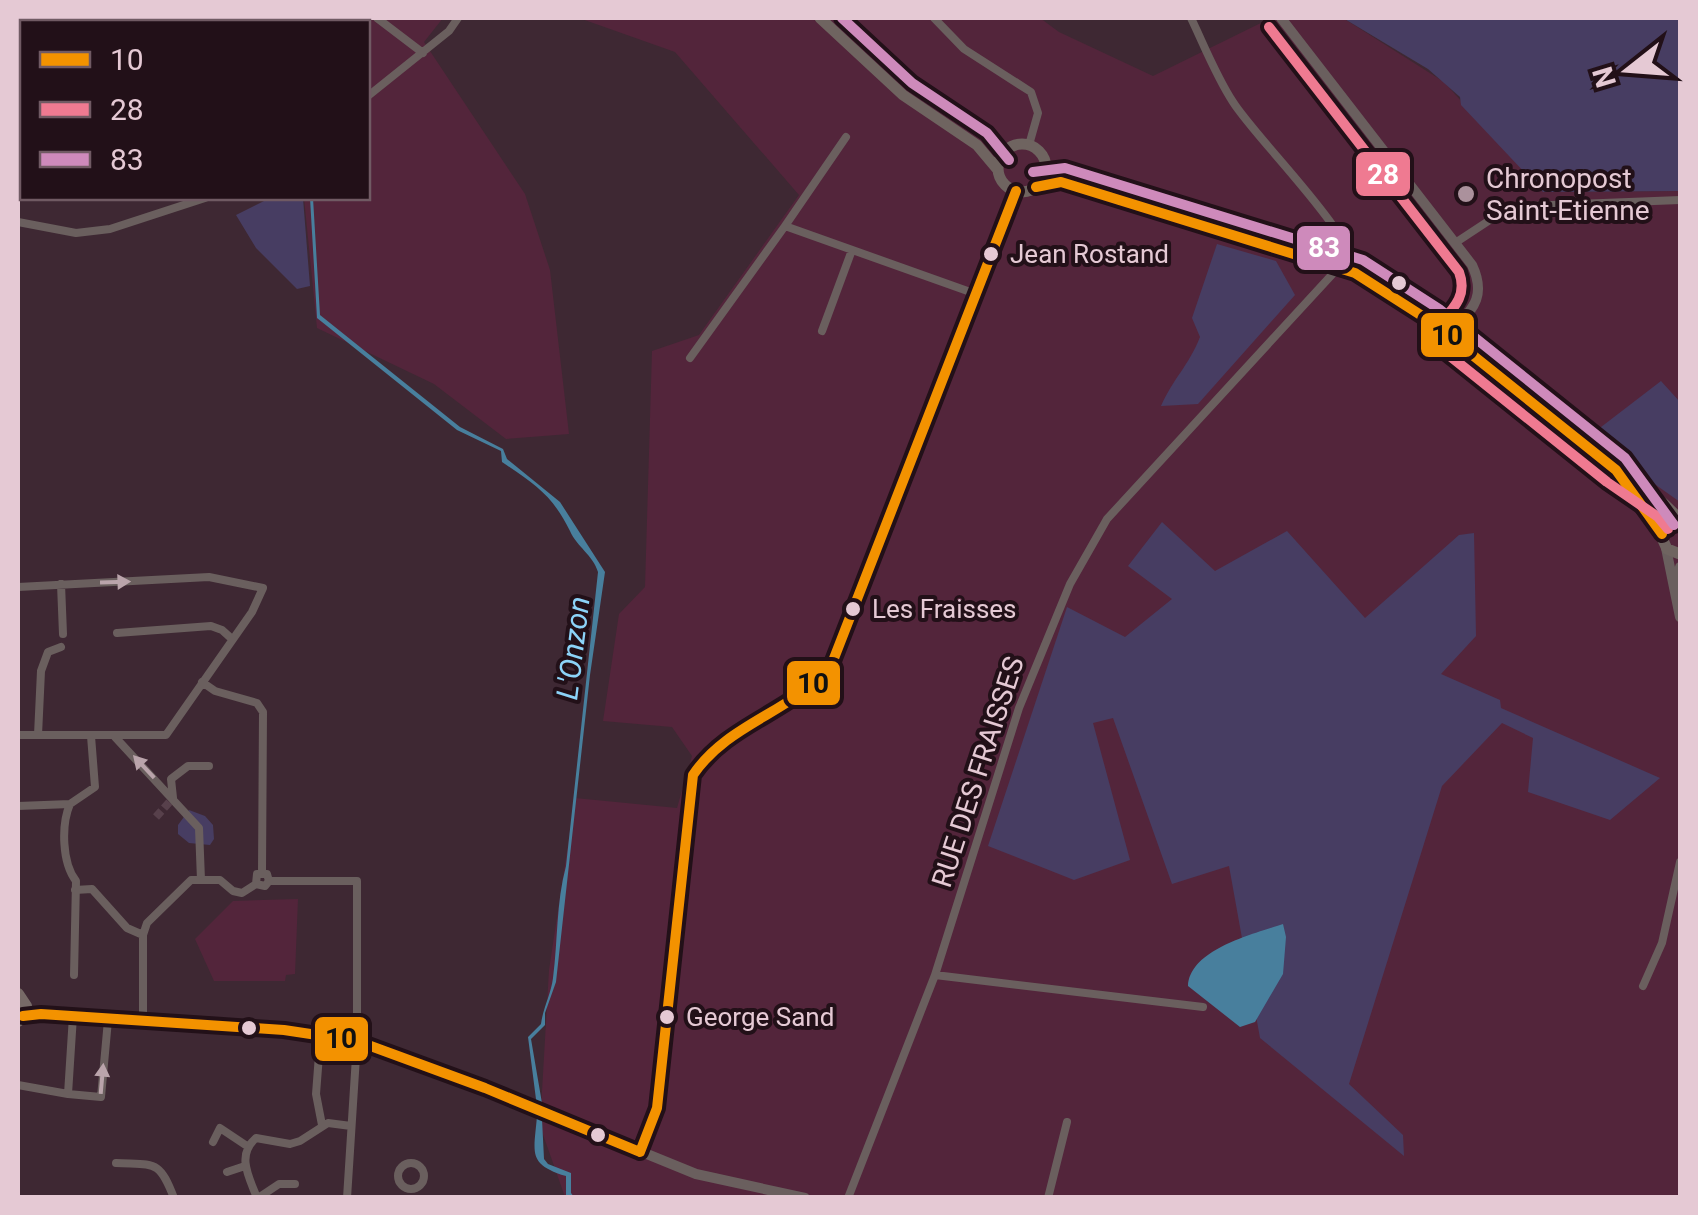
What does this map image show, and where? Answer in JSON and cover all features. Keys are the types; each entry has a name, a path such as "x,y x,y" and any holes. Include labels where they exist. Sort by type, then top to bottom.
{"main road":[{"path":"820,18 903,94 977,144 1004,183 1016,191 1061,182 1355,274 1449,336 1616,470 1668,506 1680,519 1669,523 1662,534"},
{"path":"977,144 1009,148 1029,145 1040,153 1061,182"},
{"path":"998,170 1000,157 1009,148"},
{"path":"1036,187 1044,178 1046,166"},
{"path":"1616,470 1662,534 1666,548 1680,554"},
{"path":"18,994 22,1014"}],"street":[{"path":"377,18 423,53"},
{"path":"370,94 423,53 458,18"},
{"path":"934,18 964,49 1031,92 1038,113 1029,145"},
{"path":"1191,18 1232,102 1352,254 1355,274"},
{"path":"1281,18 1472,265 1480,281 1478,296 1449,336"},
{"path":"690,358 846,138"},
{"path":"640,1152 656,1108 693,775 719,741 809,692 831,666 1016,191"},
{"path":"18,222 76,232 110,229 199,200"},
{"path":"1455,243 1496,216 1526,206 1680,200"},
{"path":"785,226 976,294"},
{"path":"822,331 852,250"},
{"name":"RUE DES FRAISSES","path":"848,1198 936,975 1019,708 1070,584 1107,519 1338,266"},
{"path":"1666,548 1680,618"},
{"path":"1675,590 1680,567"},
{"path":"18,587 209,577 263,588 166,735 18,735"},
{"path":"61,584 62,634"},
{"path":"117,633 211,626 232,639"},
{"path":"38,736 41,671 48,652 61,647"},
{"path":"202,682 214,690 258,703 263,712 262,872 269,880 357,881 357,1041 347,1198"},
{"path":"74,975 76,881 66,868 66,813 70,804 95,787 91,736"},
{"path":"115,736 199,828 201,880"},
{"path":"172,798 171,779 188,766 209,766"},
{"path":"18,806 70,804"},
{"path":"1643,986 1662,942 1680,862"},
{"path":"256,884 256,876 262,872"},
{"path":"143,1023 143,935 147,923 191,880 220,880 242,893 256,884 266,886 269,880"},
{"path":"75,890 92,889 127,928 143,935"},
{"path":"936,975 1203,1007"},
{"path":"22,1014 284,1030 357,1041 696,1174 804,1198"},
{"path":"68,1094 74,1016"},
{"path":"18,1085 100,1098 108,1020"},
{"path":"319,1054 316,1094 322,1125"},
{"path":"1048,1198 1067,1122"},
{"path":"246,1146 256,1138 290,1144 328,1123 351,1126"},
{"path":"213,1142 220,1128 246,1146"},
{"path":"246,1146 246,1166 258,1198 279,1184 295,1184"},
{"path":"116,1163 154,1165 164,1172 174,1198"},
{"path":"226,1172 246,1166"}],"shaded area":[{"path":"18,18 443,18 424,42 525,194 550,270 569,434 506,439 434,384 317,328 304,200 370,200 370,20 20,20 18,106"},
{"path":"579,18 1040,18 1059,32 1153,76 1271,18 1343,18 1444,82 1543,192 1680,191 1680,1197 565,1197 540,1126 549,970 575,798 677,808 692,756 672,727 603,721 619,614 645,587 652,351 699,335 799,195 675,52"},
{"path":"1343,18 1680,18 1680,191 1543,192 1461,105 1460,97 1428,69"},
{"path":"266,200 303,200 310,286 297,289 256,248 236,215"},
{"path":"1217,244 1276,261 1295,295 1198,404 1161,406 1200,337 1192,318"},
{"path":"1661,381 1680,402 1680,502 1588,437"},
{"path":"1162,522 1215,571 1287,531 1365,618 1459,535 1474,533 1476,636 1441,674 1500,700 1501,708 1660,778 1610,820 1528,792 1533,738 1502,723 1442,786 1349,1084 1403,1135 1404,1156 1260,1038 1229,866 1172,884 1113,718 1093,723 1130,860 1074,880 988,846 1067,607 1125,637 1172,599 1128,566"},
{"path":"189,810 205,816 213,825 214,839 210,845 189,843 178,834 178,825"},
{"path":"298,899 295,974 286,975 285,981 214,981 195,939 233,901"}],"water":[{"path":"310,200 320,315 460,427 503,449 507,459 560,502 605,572 556,982 545,1025 531,1039 543,1109 537,1107 528,1037 541,1024 553,978 598,572 550,499 502,462 501,451 457,430 317,318"},
{"path":"1283,924 1283,974 1255,1022 1240,1027 1188,986 1191,973 1211,953"},
{"path":"537,1116 542,1119 544,1159 571,1173 574,1197 566,1196 566,1176 545,1167 536,1155"}],"tunnel":[{"path":"156,817 173,798"}],"transit line":[{"name":"83","path":"842,18 912,83 987,133 1009,160"},
{"name":"28","path":"1269,27 1459,272 1460,295 1438,326"},
{"name":"83","path":"1033,172 1065,168 1363,260 1439,309 1625,458 1674,525"},
{"name":"10","path":"1036,187 1061,182 1355,273 1430,321 1616,470 1662,534"},
{"name":"10","path":"640,1152 657,1108 693,775 724,743 797,696 831,666 1016,191"},
{"name":"28","path":"1440,348 1607,482 1658,517 1668,529"},
{"name":"10","path":"23,1016 284,1030 357,1041 640,1152"}],"place":[{"name":"Chronopost Saint-Etienne","path":"1466,194"},
{"name":"Jean Rostand","path":"991,254"},
{"name":"Les Fraisses","path":"853,609"},
{"name":"George Sand","path":"667,1017"}],"water label":[{"name":"L'Onzon","path":"573,648"}]}
